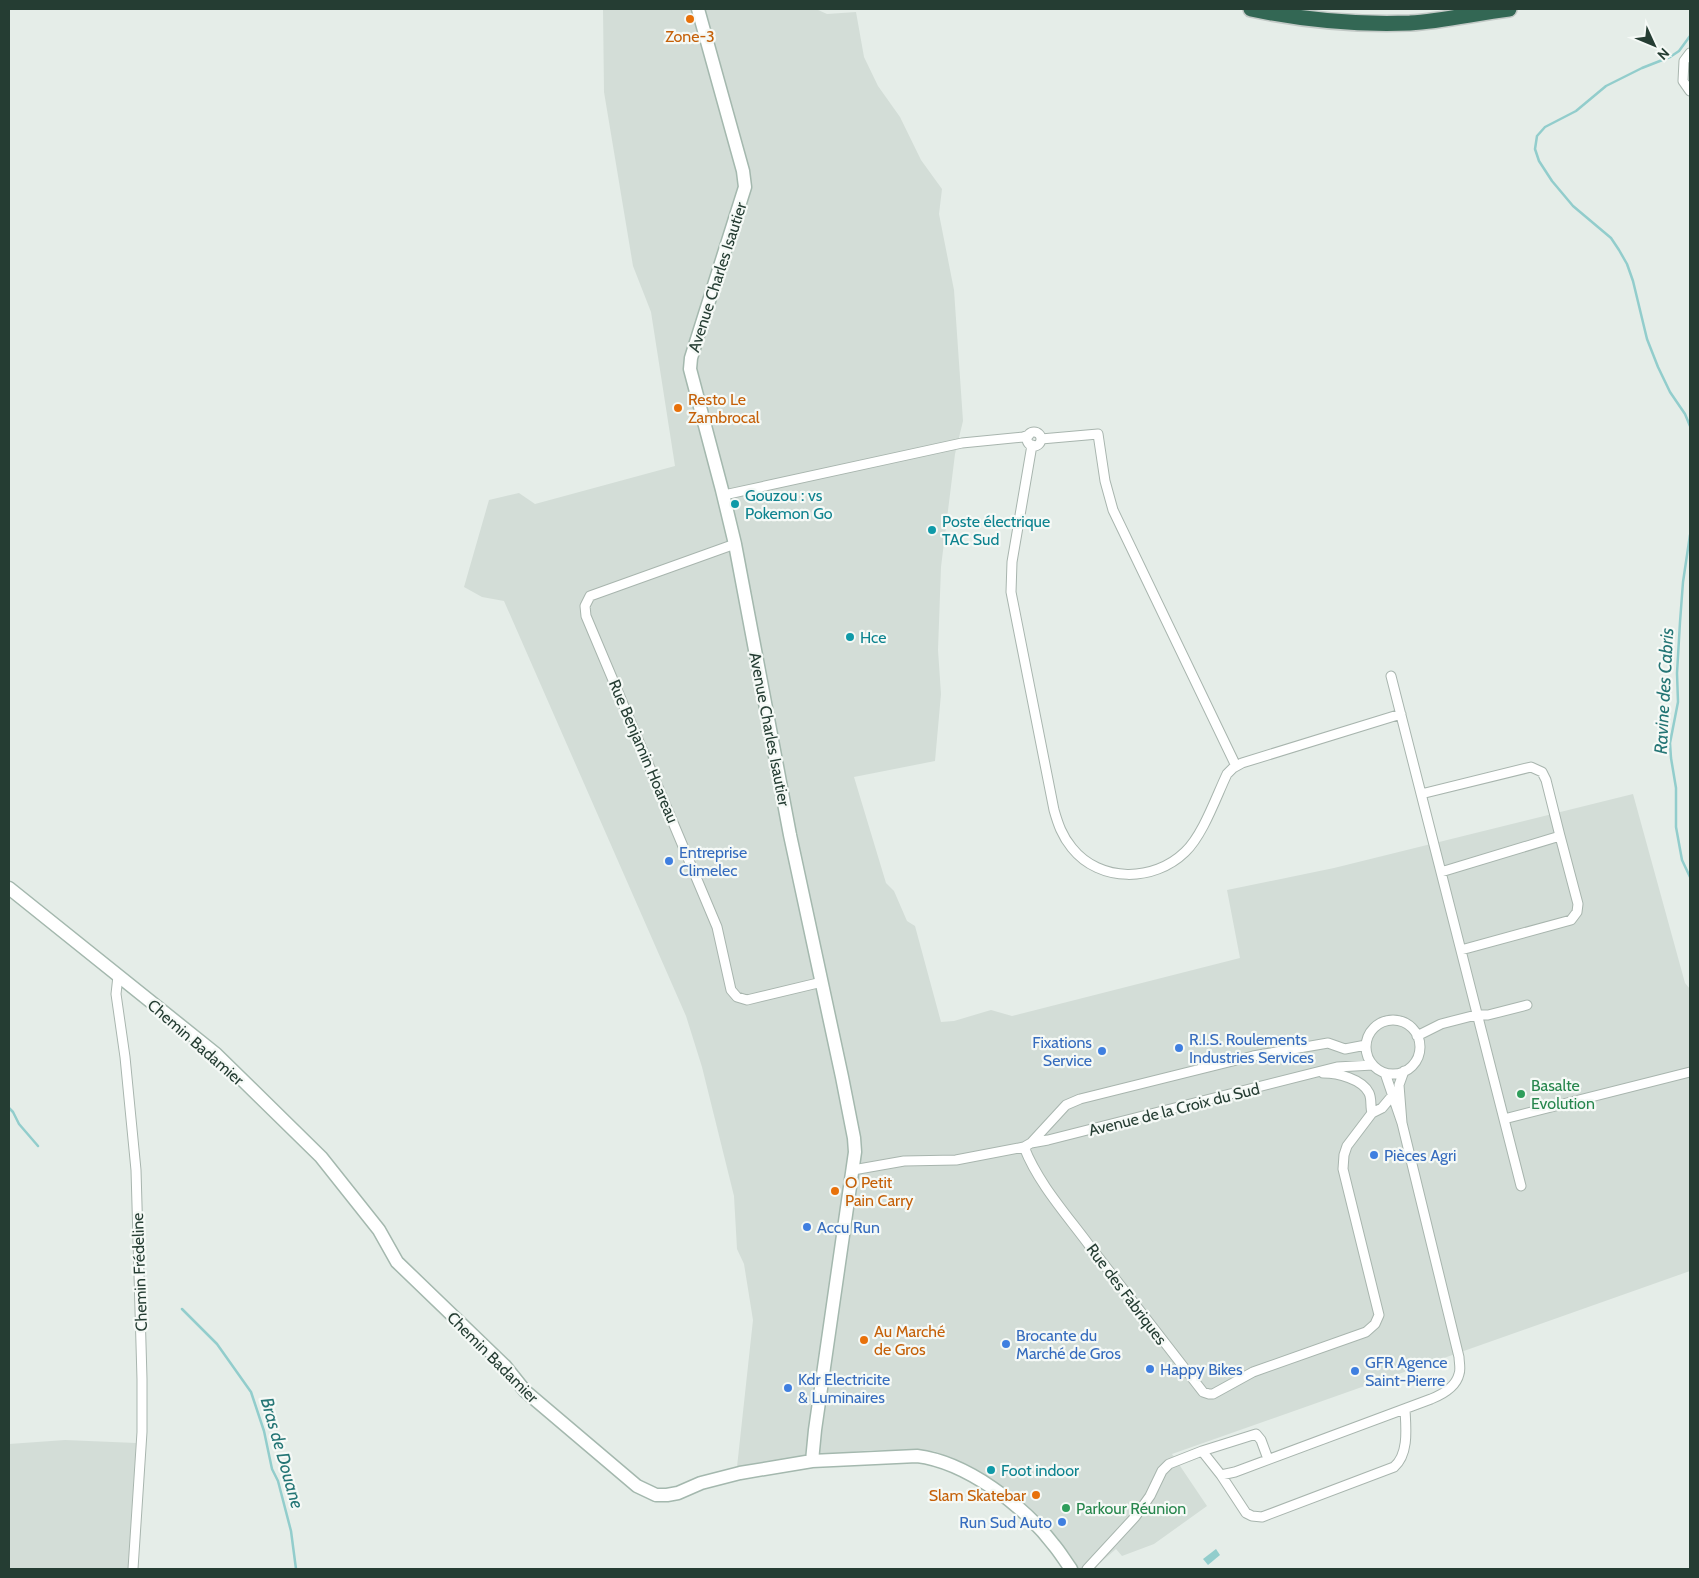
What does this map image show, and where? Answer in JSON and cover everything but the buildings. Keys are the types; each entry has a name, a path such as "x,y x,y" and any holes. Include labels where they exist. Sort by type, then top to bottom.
{"highway":[{"path":"1251,9 1319,20 1380,23 1412,22 1509,9"}],"street":[{"name":"Avenue Charles Isautier","path":"698,9 745,179 743,195 691,358 690,368 735,544 788,825 822,982 855,1152 812,1461"},
{"path":"1690,53 1684,61 1683,81 1690,91"},
{"path":"724,495 947,446 1028,435 1032,432 1040,435 1041,439"},
{"path":"1041,439 1098,434 1105,481 1113,510 1236,766"},
{"path":"1028,435 1028,441 1031,445 1012,562 1011,592 1058,826 1072,849 1082,858 1095,866 1123,875 1154,871 1171,864 1194,842 1228,774 1236,766 1401,714"},
{"path":"999,439 1031,445 1038,444 1041,439"},
{"name":"Rue Benjamin Hoareau","path":"735,544 590,596 586,606 586,616 717,927 731,990 737,997 747,1000 822,982"},
{"path":"1391,676 1521,1186"},
{"path":"1421,794 1531,767 1542,772 1546,780 1578,904 1577,912 1571,920 1462,950"},
{"path":"1441,872 1560,836"},
{"name":"Chemin Badamier","path":"9,888 222,1060 321,1157 379,1230 397,1262 434,1300 505,1366 525,1391 637,1486 656,1495 667,1496 701,1483 740,1473 812,1461 917,1456 931,1458 946,1462 974,1476 1002,1495 1030,1519 1053,1543 1071,1569"},
{"name":"Chemin Frédeline","path":"118,976 116,994 125,1057 136,1170 142,1379 142,1432 133,1569"},
{"path":"1417,1036 1442,1024 1527,1005"},
{"path":"1390,1020 1406,1024 1417,1036 1418,1053 1413,1064 1404,1071 1386,1072 1373,1065 1368,1056 1366,1045 1372,1030 1380,1024 1390,1020"},
{"name":"Avenue de la Croix du Sud","path":"1028,1145 1066,1105 1080,1099 1266,1054 1328,1043 1345,1049 1366,1045"},
{"name":"Avenue de la Croix du Sud","path":"1028,1145 1337,1067 1373,1065"},
{"path":"1402,1123 1399,1085 1404,1071"},
{"path":"1221,1476 1405,1410 1441,1395 1460,1374 1457,1348 1402,1123 1386,1072"},
{"path":"1504,1119 1690,1072"},
{"path":"1317,1073 1336,1074 1363,1085 1370,1094 1372,1113"},
{"name":"Rue des Fabriques","path":"1028,1145 1033,1168 1050,1194 1203,1392 1214,1394 1253,1372 1366,1332 1375,1324 1379,1315 1343,1169 1344,1155 1347,1146 1372,1113 1382,1108 1392,1096"},
{"path":"853,1170 910,1160 956,1160 1028,1145"},
{"path":"1202,1451 1246,1513 1262,1517 1394,1467 1401,1458 1404,1445 1405,1410"},
{"path":"1087,1569 1135,1517 1150,1496 1162,1471 1169,1464 1202,1451 1256,1434 1261,1440 1268,1459"}],"shaded area":[{"path":"603,9 816,9 827,14 856,12 864,57 878,86 900,117 921,160 942,189 939,214 954,290 963,421 955,454 941,567 938,650 941,694 935,761 854,777 886,883 894,891 907,921 915,926 941,1022 954,1021 991,1010 1012,1016 1240,958 1227,890 1334,868 1633,794 1685,983 1690,989 1690,1271 1172,1454 1207,1506 1154,1544 1122,1556 1116,1549 1093,1569 1078,1569 1069,1553 1056,1537 1014,1495 978,1470 934,1451 871,1450 794,1458 737,1467 753,1320 744,1264 737,1249 734,1196 702,1067 686,1016 504,601 482,597 464,587 489,500 519,493 535,504 675,466 651,312 633,266 604,92"},
{"path":"65,1440 136,1443 128,1569 9,1569 9,1444"}],"water":[{"path":"1216,1549 1220,1555 1208,1565 1203,1559"}],"waterway":[{"name":"Ravine des Cabris","path":"1690,36 1679,51 1670,57 1642,68 1606,86 1576,111 1545,127 1537,136 1535,149 1539,161 1552,181 1573,206 1611,238 1627,264 1647,339 1670,392 1685,414 1690,426"},
{"name":"Ravine des Cabris","path":"1690,535 1683,582 1680,622 1677,673 1678,702 1670,743 1676,788 1676,827 1682,860 1690,877"},
{"name":"Bras de Douane","path":"9,1108 19,1124 38,1146"},
{"name":"Bras de Douane","path":"182,1309 217,1344 251,1392 264,1431 272,1469 278,1481 291,1531 296,1569"}],"place":[{"name":"Zone-3","path":"690,19"},
{"name":"Resto Le Zambrocal","path":"678,408"},
{"name":"Gouzou : vs Pokemon Go","path":"735,504"},
{"name":"Poste électrique TAC Sud","path":"932,530"},
{"name":"Hce","path":"850,637"},
{"name":"Entreprise Climelec","path":"669,861"},
{"name":"R.I.S. Roulements Industries Services","path":"1179,1048"},
{"name":"Fixations Service","path":"1102,1051"},
{"name":"Basalte Evolution","path":"1521,1094"},
{"name":"Pièces Agri","path":"1374,1155"},
{"name":"O Petit Pain Carry","path":"835,1191"},
{"name":"Accu Run","path":"807,1227"},
{"name":"Au Marché de Gros","path":"864,1340"},
{"name":"Brocante du Marché de Gros","path":"1006,1344"},
{"name":"Happy Bikes","path":"1150,1369"},
{"name":"GFR Agence Saint-Pierre","path":"1355,1371"},
{"name":"Kdr Electricite & Luminaires","path":"788,1388"},
{"name":"Foot indoor","path":"991,1470"},
{"name":"Slam Skatebar","path":"1036,1495"},
{"name":"Parkour Réunion","path":"1066,1508"},
{"name":"Run Sud Auto","path":"1062,1522"}]}
